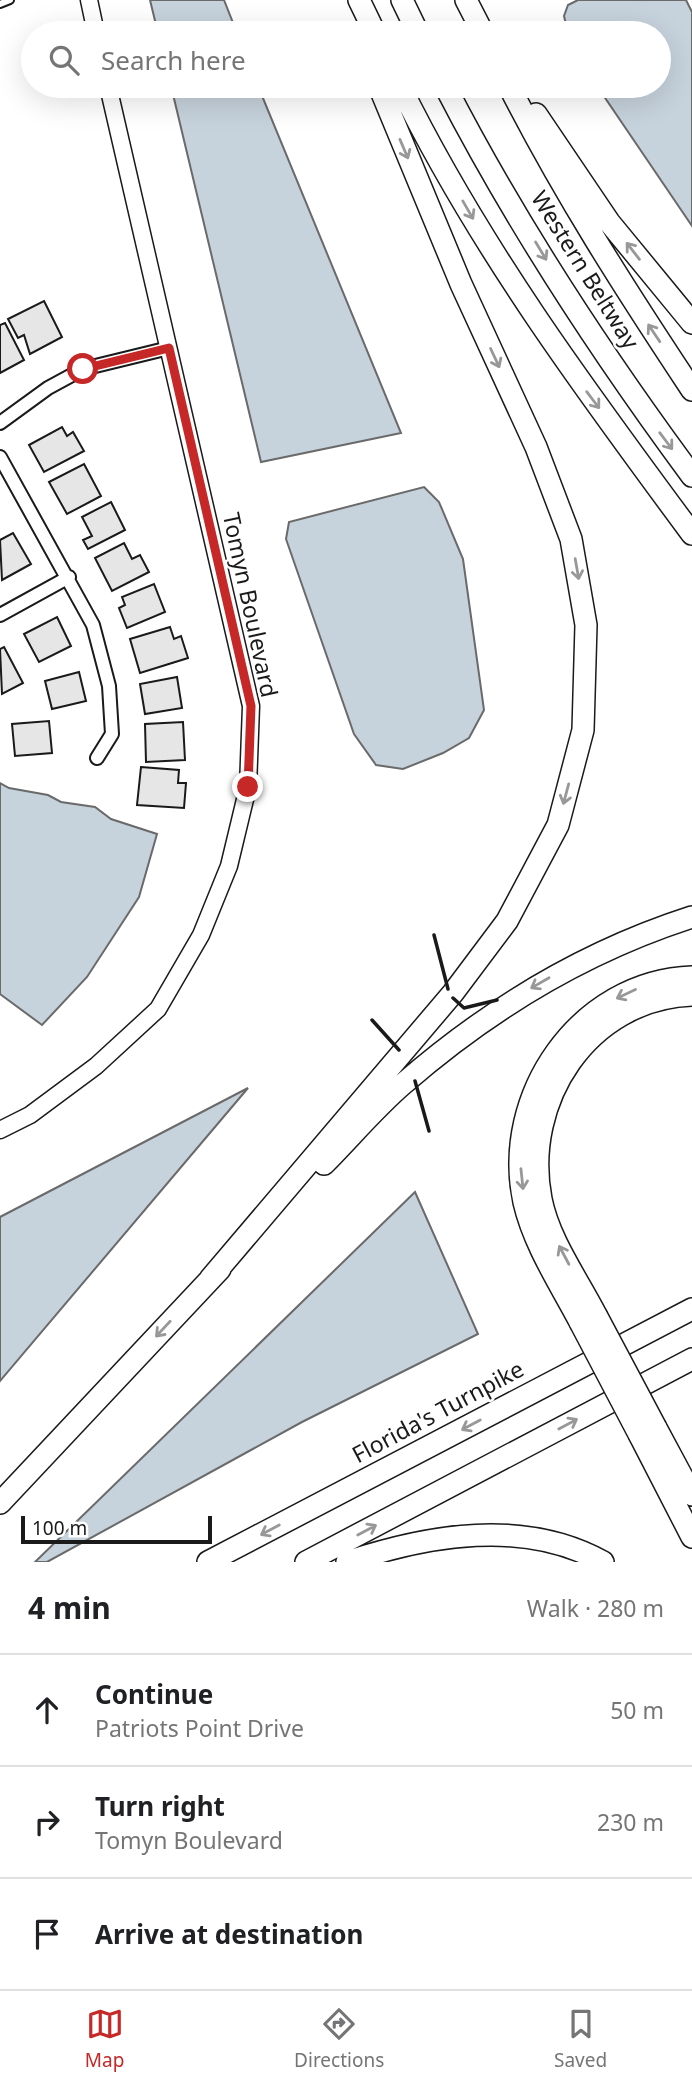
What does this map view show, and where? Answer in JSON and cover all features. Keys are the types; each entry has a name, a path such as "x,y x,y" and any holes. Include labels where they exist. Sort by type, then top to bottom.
{"highway":[{"path":"346,0 354,21"},
{"path":"359,0 369,21"},
{"path":"402,0 412,21"},
{"path":"466,0 477,21"},
{"path":"210,1279 453,993 507,921 558,825 583,730 586,625 571,539 536,447 461,284 384,98"},
{"path":"406,98 490,247 575,377 692,534"},
{"name":"Western Beltway","path":"452,98 571,302 643,410 692,476"},
{"name":"Western Beltway","path":"515,98 554,175 692,390"},
{"path":"525,98 609,222 692,323"},
{"path":"0,1503 210,1279 401,1086 512,999 580,960 643,932 692,917"},
{"path":"588,1318 540,1245 524,1201 520,1169 523,1127 531,1096 563,1041 587,1017 639,988 692,977"},
{"path":"692,996 673,996 645,1004 619,1016 597,1031 574,1055 548,1101 539,1133 536,1168 547,1221 588,1318 648,1432 692,1537"},
{"path":"554,1382 692,1292"},
{"name":"Florida's Turnpike","path":"208,1562 692,1309"},
{"path":"306,1562 692,1359"},
{"path":"648,1432 692,1495"},
{"path":"347,1562 416,1541 462,1535 507,1535 552,1543 603,1562"}],"street":[{"path":"89,0 93,21"},
{"name":"Tomyn Boulevard","path":"0,1130 30,1115 96,1066 158,1009 201,935 229,866 248,787 251,706 111,98"},
{"path":"0,423 48,388 83,369 169,348"},
{"path":"0,457 69,576 93,625 109,686 112,734 97,758"},
{"path":"0,615 69,576"}],"lane":[{"path":"0,4 10,0"}],"shaded area":[{"path":"150,0 224,0 232,21 155,21"},
{"path":"578,0 686,0 692,12 692,226 605,98 671,98 671,21 565,21 568,5"},
{"path":"174,98 263,98 401,433 261,462"},
{"path":"424,487 439,502 463,559 484,710 469,738 443,753 403,769 376,765 354,734 286,539 289,522"},
{"path":"0,783 9,788 48,795 61,802 95,807 111,819 157,834 139,897 87,977 42,1025 0,994"},
{"path":"248,1088 0,1381 0,1217"},
{"path":"415,1192 478,1334 302,1422 47,1562 35,1562"}],"building":[{"path":"44,301 62,337 30,354 24,335 18,338 8,319"},
{"path":"5,323 24,360 0,373 0,325"},
{"path":"62,427 67,436 73,432 84,451 44,472 29,445"},
{"path":"84,464 101,496 67,514 49,482"},
{"path":"111,502 125,530 88,549 83,540 92,536 82,517"},
{"path":"13,533 31,564 2,580 0,540"},
{"path":"124,543 132,559 140,555 149,572 112,591 95,558"},
{"path":"154,584 165,612 127,628 119,608 125,605 122,597"},
{"path":"57,617 71,646 39,662 24,634"},
{"path":"170,627 174,639 181,636 188,658 140,673 130,639"},
{"path":"4,647 23,683 2,694 0,649"},
{"path":"79,672 86,701 52,709 45,681"},
{"path":"177,677 182,708 145,714 140,684"},
{"path":"49,721 52,753 15,756 12,724"},
{"path":"183,722 185,760 146,762 145,724"},
{"path":"141,767 179,770 178,783 186,783 184,808 137,805"}],"wall":[{"path":"434,935 448,989"},
{"path":"453,998 464,1008 497,1000"},
{"path":"372,1020 399,1050"},
{"path":"415,1081 429,1131"}],"route":[{"path":"83,369 169,348 251,706 248,787"}]}
